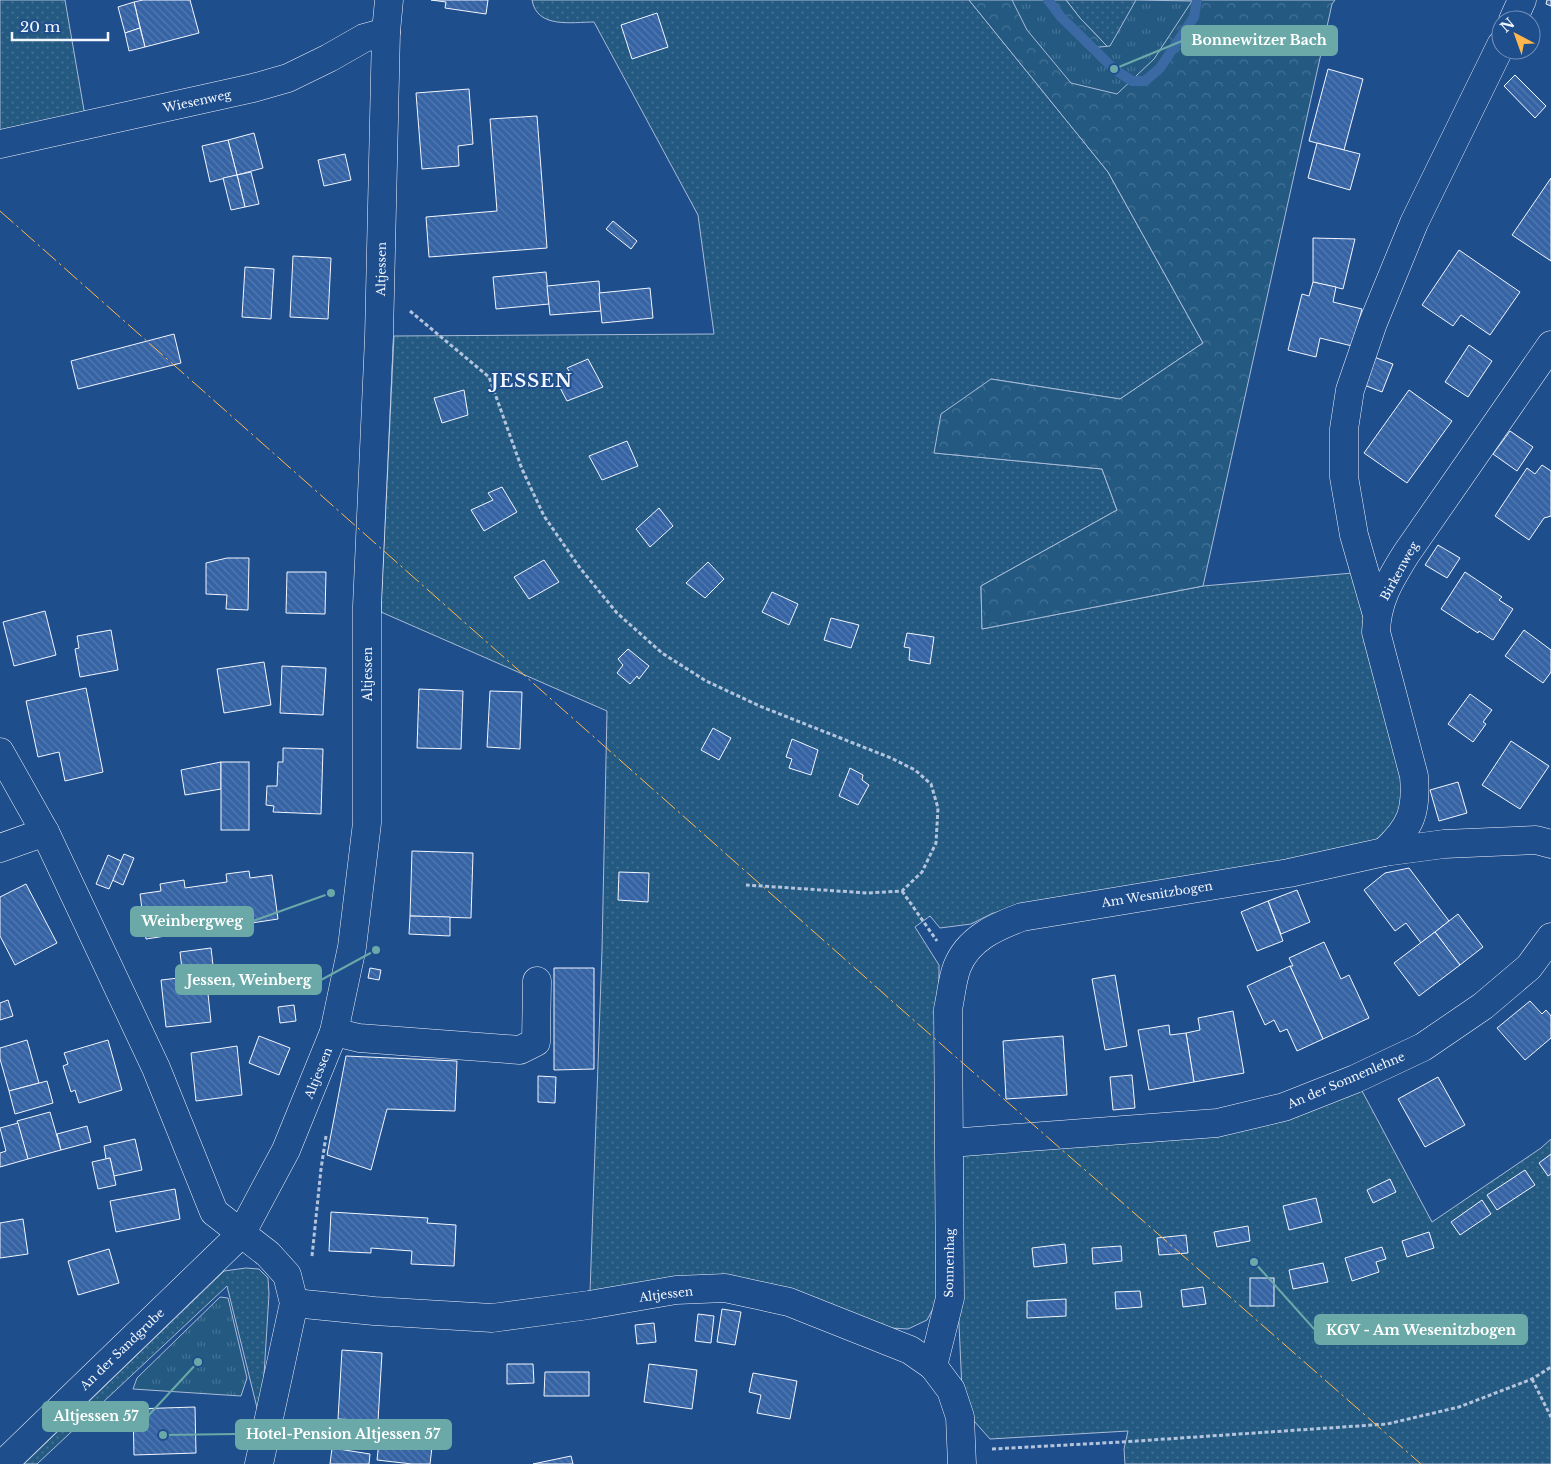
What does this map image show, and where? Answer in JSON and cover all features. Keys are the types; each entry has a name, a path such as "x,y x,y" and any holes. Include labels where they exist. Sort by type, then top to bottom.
{"street":[{"name":"Altjessen","path":"241,1234 286,1150 334,1032 352,947 367,823 367,606 380,286 386,32 389,0"},
{"name":"Wiesenweg","path":"0,144 253,88 288,78 364,38 386,32"},
{"path":"1377,615 1354,535 1344,477 1344,429 1350,390 1373,323 1414,223 1494,60"},
{"name":"Birkenweg","path":"1384,852 1399,839 1410,820 1416,798 1414,776 1376,632 1377,615 1391,580 1406,554 1551,345"},
{"path":"0,752 45,832 156,1068 214,1212 268,1254 287,1275 294,1303 259,1464"},
{"path":"0,848 45,832"},
{"name":"Am Wesnitzbogen","path":"950,1143 948,1009 956,968 970,944 999,925 1022,916 1288,873 1384,852 1454,844 1536,840 1551,844"},
{"name":"An der Sonnenlehne","path":"950,1143 1217,1123 1284,1107 1355,1079 1423,1047 1483,1006 1528,967 1551,937"},
{"path":"334,1032 359,1038 520,1050 536,1042 537,981"},
{"name":"Sonnenhag","path":"933,1366 950,1298 950,1143"},
{"name":"An der Sandgrube","path":"3,1464 241,1234"},
{"name":"Altjessen","path":"294,1303 374,1312 492,1318 589,1305 676,1290 725,1288 789,1302 910,1350 933,1366"},
{"path":"933,1366 951,1390 960,1417 962,1458"}],"path":[{"path":"380,286 489,377 522,469 544,516 580,568 617,613 662,653 706,681 762,707 891,758 915,770 930,784 938,808 936,842 922,872 902,892 868,893 746,885"},
{"path":"902,892 956,968"},
{"path":"312,1258 321,1169 327,1132"},
{"path":"962,1458 1387,1424 1459,1407 1532,1379 1551,1367"},
{"path":"1532,1379 1551,1417"}],"green space":[{"path":"0,0 65,0 85,116 0,135"},
{"path":"532,0 969,0 1108,172 1203,343 1120,399 991,379 935,453 1102,469 1117,510 981,586 982,629 1203,586 1353,573 1401,777 1403,818 1377,843 1289,863 1015,906 991,914 971,924 940,928 930,916 915,927 939,965 938,1299 927,1320 908,1329 890,1328 794,1292 590,1293 602,950 607,711 381,612 394,336 714,334 698,215 594,22 566,23 548,20 535,9"},
{"path":"969,0 1066,0 1080,18 1126,66 1183,0 1335,0 1332,4 1203,586 982,629 981,586 1117,510 1102,469 934,453 941,414 991,379 1120,399 1203,343 1108,172"},
{"path":"1012,0 1053,0 1063,25 1089,48 1110,46 1136,0 1192,1 1154,59 1117,94 1071,83 1027,30"},
{"path":"1066,0 1183,0 1180,17 1147,66 1126,66 1080,18"},
{"path":"1361,1089 1432,1222 1541,1148 1551,1139 1551,1464 1125,1464 1124,1449 1128,1431 990,1439 974,1421 962,1390 958,1302 962,1154"},
{"path":"246,1268 259,1269 268,1278 269,1294 261,1424 227,1286 37,1464 24,1464 224,1271"},
{"path":"220,1297 228,1298 247,1378 241,1396 133,1389 137,1378"}],"building":[{"path":"143,0 190,0 199,33 145,47 134,2"},
{"path":"431,0 488,0 486,14 445,8 446,2"},
{"path":"1547,0 1551,0 1551,6 1546,4"},
{"path":"134,2 140,28 125,33 118,7"},
{"path":"657,13 668,47 632,59 621,25"},
{"path":"140,28 145,47 129,51 125,33"},
{"path":"1328,69 1363,79 1344,150 1309,141"},
{"path":"1515,75 1546,106 1535,118 1504,86"},
{"path":"469,89 473,144 458,146 459,166 422,169 416,93"},
{"path":"537,116 547,248 429,257 426,217 497,211 490,119"},
{"path":"254,133 263,168 237,175 228,140"},
{"path":"228,140 237,175 210,182 202,146"},
{"path":"1317,143 1360,154 1350,190 1308,178"},
{"path":"345,154 351,180 324,186 318,160"},
{"path":"251,172 259,204 245,207 237,175"},
{"path":"237,175 245,207 231,210 223,178"},
{"path":"1551,178 1551,261 1512,235"},
{"path":"613,221 637,241 631,249 606,229"},
{"path":"1313,238 1355,239 1343,289 1313,282"},
{"path":"1459,250 1520,292 1490,335 1461,315 1453,326 1422,305"},
{"path":"293,256 331,258 328,319 290,317"},
{"path":"245,267 274,269 271,319 242,317"},
{"path":"546,272 549,304 496,309 493,277"},
{"path":"599,281 601,311 550,315 547,286"},
{"path":"1313,282 1336,287 1333,302 1362,309 1352,346 1320,338 1316,357 1288,350 1302,294 1309,296"},
{"path":"650,288 653,318 602,323 599,293"},
{"path":"174,334 181,363 78,389 71,361"},
{"path":"1469,345 1492,361 1468,397 1445,382"},
{"path":"1374,357 1393,364 1382,392 1364,385"},
{"path":"588,359 603,387 567,401 556,380 571,374 567,368"},
{"path":"464,390 468,415 442,423 434,398"},
{"path":"1409,390 1452,421 1407,483 1364,453"},
{"path":"1510,431 1533,447 1517,471 1493,454"},
{"path":"627,441 638,466 602,480 589,456"},
{"path":"1542,465 1551,471 1551,516 1544,518 1529,540 1495,516 1527,468 1535,474"},
{"path":"502,487 517,512 484,531 471,510 493,500 488,493"},
{"path":"659,508 673,526 650,547 636,529"},
{"path":"1438,545 1460,558 1447,578 1425,565"},
{"path":"227,558 249,558 248,610 226,609 227,595 206,594 206,563"},
{"path":"544,560 559,582 529,599 514,577"},
{"path":"708,562 724,579 705,598 686,583"},
{"path":"287,572 326,572 325,614 286,613"},
{"path":"1465,572 1502,597 1499,600 1513,609 1493,640 1479,631 1478,633 1441,609"},
{"path":"772,592 798,604 789,625 762,612"},
{"path":"45,611 56,655 14,666 3,622"},
{"path":"831,618 859,625 851,648 824,640"},
{"path":"111,630 118,670 80,677 75,649 79,648 77,636"},
{"path":"1524,630 1551,650 1551,672 1543,683 1505,656"},
{"path":"907,633 934,637 930,664 909,660 910,648 904,647"},
{"path":"628,649 649,666 639,679 637,676 630,684 617,673 623,665 618,659"},
{"path":"264,662 271,705 224,713 217,669"},
{"path":"282,666 326,668 323,715 280,713"},
{"path":"86,688 103,772 65,781 59,752 38,757 26,701"},
{"path":"419,689 463,691 461,749 417,748"},
{"path":"490,691 522,692 520,749 487,747"},
{"path":"1470,694 1492,710 1483,722 1486,724 1473,742 1448,724"},
{"path":"713,728 731,738 719,760 701,750"},
{"path":"792,739 818,750 811,775 789,768 792,759 786,757"},
{"path":"1511,741 1549,766 1520,809 1482,785"},
{"path":"283,748 323,749 321,814 273,812 274,806 266,805 267,786 277,786 278,762 283,762"},
{"path":"221,762 221,789 185,795 181,770"},
{"path":"221,762 249,762 249,830 221,830"},
{"path":"850,768 863,775 862,780 869,785 858,805 839,796"},
{"path":"1458,782 1467,813 1439,821 1430,790"},
{"path":"412,851 473,853 471,918 410,916"},
{"path":"124,854 134,858 123,885 112,880"},
{"path":"108,855 121,861 109,889 96,884"},
{"path":"1409,868 1449,921 1421,943 1406,923 1395,931 1364,890 1385,873"},
{"path":"249,871 250,878 272,875 278,919 146,939 140,894 161,891 160,884 184,880 185,888 227,882 226,874"},
{"path":"619,872 649,873 648,902 618,900"},
{"path":"26,884 57,943 15,965 0,936 0,897"},
{"path":"1297,890 1310,922 1281,934 1268,901"},
{"path":"1268,901 1283,941 1257,951 1241,912"},
{"path":"1458,914 1483,947 1460,965 1435,932"},
{"path":"410,916 450,917 450,936 409,934"},
{"path":"1435,932 1460,965 1419,996 1394,963"},
{"path":"1324,942 1341,979 1349,975 1369,1018 1323,1039 1290,966 1293,966 1289,958"},
{"path":"211,948 214,974 183,978 180,952"},
{"path":"1290,966 1323,1039 1297,1051 1287,1029 1280,1032 1274,1020 1265,1025 1247,986"},
{"path":"370,968 381,970 379,980 368,978"},
{"path":"554,968 594,968 594,1069 554,1070"},
{"path":"206,975 211,1022 166,1027 161,980"},
{"path":"1115,975 1127,1046 1105,1050 1092,979"},
{"path":"8,1000 13,1016 0,1020 0,1003"},
{"path":"1530,1001 1542,1014 1546,1010 1551,1016 1551,1038 1525,1060 1497,1028"},
{"path":"294,1005 296,1021 280,1023 278,1007"},
{"path":"1233,1011 1244,1073 1194,1082 1186,1033 1200,1030 1198,1018"},
{"path":"1169,1025 1170,1035 1186,1033 1194,1082 1149,1090 1138,1030"},
{"path":"259,1036 290,1048 279,1075 249,1063"},
{"path":"1063,1036 1067,1095 1006,1099 1003,1041"},
{"path":"27,1040 39,1083 9,1091 0,1059 0,1048"},
{"path":"108,1040 122,1090 79,1103 75,1090 71,1092 63,1066 68,1064 64,1053"},
{"path":"237,1046 242,1095 196,1101 191,1053"},
{"path":"346,1056 457,1061 455,1111 387,1109 371,1170 327,1155"},
{"path":"1132,1075 1135,1108 1113,1110 1110,1077"},
{"path":"538,1076 556,1077 555,1103 538,1102"},
{"path":"1438,1077 1465,1125 1425,1147 1398,1099"},
{"path":"47,1081 53,1103 15,1114 9,1091"},
{"path":"50,1112 61,1150 28,1159 17,1121"},
{"path":"18,1123 28,1159 0,1167 0,1153 6,1151 0,1128"},
{"path":"87,1126 91,1142 61,1150 57,1134"},
{"path":"135,1139 142,1170 114,1176 110,1158 106,1159 104,1146"},
{"path":"1551,1154 1551,1174 1548,1176 1539,1163"},
{"path":"110,1158 116,1185 98,1189 92,1162"},
{"path":"1525,1170 1535,1185 1497,1210 1487,1195"},
{"path":"1390,1179 1396,1192 1373,1203 1367,1190"},
{"path":"175,1189 180,1219 116,1232 110,1201"},
{"path":"1316,1198 1322,1222 1289,1230 1283,1206"},
{"path":"1482,1200 1491,1214 1460,1235 1451,1222"},
{"path":"331,1212 428,1218 427,1223 456,1225 454,1266 411,1264 412,1251 371,1248 371,1253 329,1251"},
{"path":"23,1219 28,1254 0,1258 0,1223"},
{"path":"1248,1226 1250,1241 1217,1247 1214,1232"},
{"path":"1429,1232 1434,1248 1407,1257 1402,1241"},
{"path":"1186,1235 1188,1253 1159,1255 1157,1238"},
{"path":"1065,1244 1067,1263 1034,1267 1032,1248"},
{"path":"1121,1246 1122,1261 1093,1264 1092,1248"},
{"path":"1382,1247 1386,1259 1376,1262 1379,1272 1352,1281 1345,1258"},
{"path":"109,1249 119,1283 78,1295 68,1261"},
{"path":"1323,1263 1328,1282 1293,1289 1289,1270"},
{"path":"1250,1278 1274,1278 1274,1306 1250,1306"},
{"path":"1203,1287 1206,1304 1183,1307 1181,1290"},
{"path":"1140,1291 1142,1307 1116,1309 1115,1292"},
{"path":"1066,1299 1066,1316 1027,1318 1027,1301"},
{"path":"722,1309 741,1312 735,1345 717,1342"},
{"path":"698,1314 714,1316 711,1343 695,1341"},
{"path":"654,1323 656,1342 637,1344 635,1325"},
{"path":"342,1350 382,1353 378,1421 338,1419"},
{"path":"507,1364 533,1364 534,1383 507,1384"},
{"path":"649,1364 697,1370 692,1409 644,1402"},
{"path":"545,1372 589,1372 589,1396 544,1396"},
{"path":"753,1373 797,1381 790,1419 757,1413 761,1395 749,1392"},
{"path":"195,1407 196,1453 134,1455 133,1409"},
{"path":"379,1441 432,1447 430,1464 377,1460"},
{"path":"332,1448 370,1454 369,1464 330,1464"},
{"path":"571,1456 573,1464 533,1464"}],"waterway":[{"path":"1048,0 1061,17 1114,69 1132,81 1145,81 1160,68 1194,17 1197,0"}],"power":[{"path":"0,211 909,1016 1421,1464"}],"place":[{"name":"Bonnewitzer Bach","path":"1114,69"},
{"name":"Weinbergweg","path":"331,893"},
{"name":"Jessen, Weinberg","path":"376,950"},
{"name":"KGV - Am Wesenitzbogen","path":"1254,1262"},
{"name":"Altjessen 57","path":"198,1362"},
{"name":"Hotel-Pension Altjessen 57","path":"163,1435"}],"district":[{"name":"JESSEN","path":"532,381"}]}
